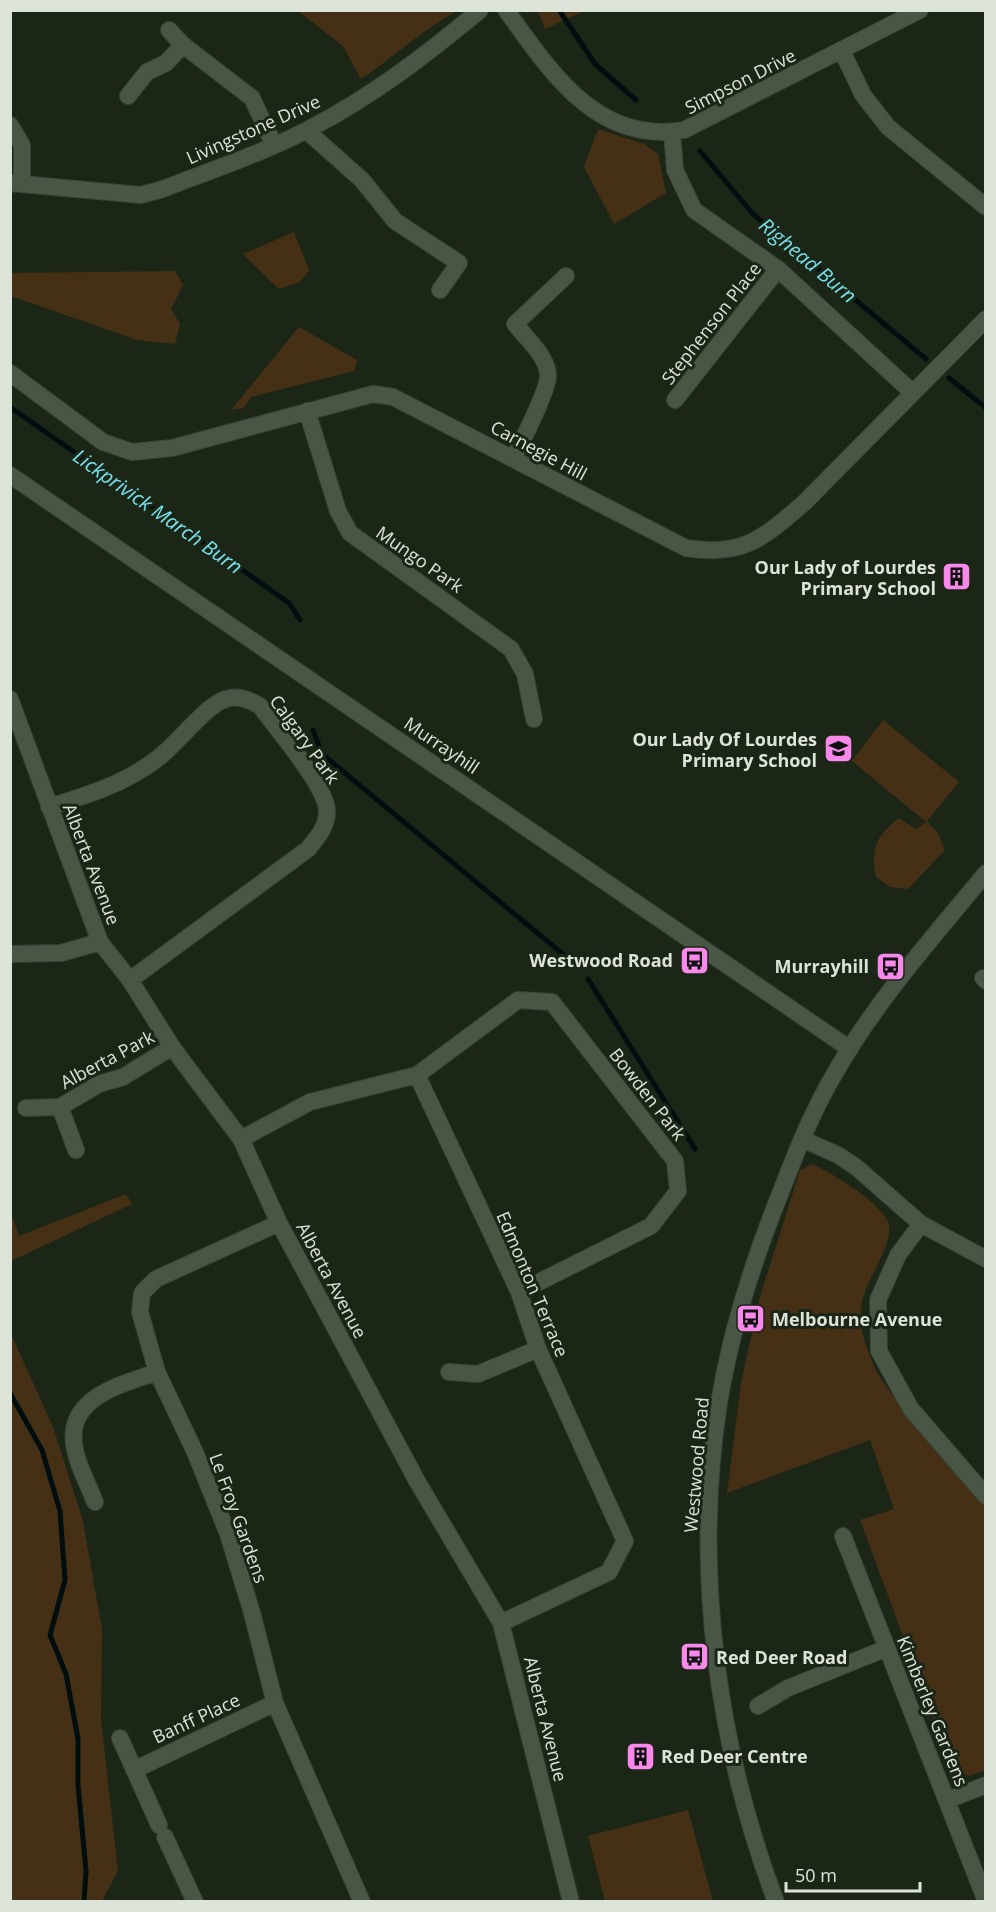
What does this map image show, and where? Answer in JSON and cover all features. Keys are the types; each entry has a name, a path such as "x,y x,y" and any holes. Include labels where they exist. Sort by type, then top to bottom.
{"street":[{"name":"Livingstone Drive","path":"16,183 141,195 163,189 307,131 361,99 416,62 480,10"},
{"name":"Simpson Drive","path":"506,10 538,55 571,94 588,109 635,128 672,132 691,127 920,10"},
{"path":"169,30 183,45 252,98 274,145"},
{"path":"128,96 147,72 166,63 183,45"},
{"path":"842,51 863,95 888,127 986,207"},
{"path":"10,125 22,145 16,183"},
{"path":"307,131 362,180 395,221 459,263 440,290"},
{"path":"672,132 675,170 694,210 778,269 913,393"},
{"name":"Stephenson Place","path":"675,400 778,269"},
{"path":"513,458 527,433 548,376 543,360 515,324 566,276"},
{"name":"Carnegie Hill","path":"10,373 103,442 132,452 172,448 373,394 393,397 409,402 686,548 710,552 735,550 758,542 804,504 986,319"},
{"name":"Mungo Park","path":"307,411 338,511 350,533 511,649 525,674 534,719"},
{"name":"Murrayhill","path":"10,475 850,1049"},
{"name":"Calgary Park","path":"49,807 103,791 135,774 168,751 205,711 226,698 249,700 260,706 322,794 327,812 326,823 320,836 308,849 130,980"},
{"name":"Alberta Avenue","path":"10,699 100,942 130,980 172,1047 241,1139 279,1223 417,1481 501,1623 571,1902"},
{"name":"Westwood Road","path":"776,1902 749,1820 730,1739 718,1673 711,1599 711,1488 719,1403 739,1316 769,1221 802,1139 824,1093 850,1049 889,994 986,873"},
{"path":"10,954 61,953 100,942"},
{"name":"Bowden Park","path":"417,1075 519,1000 552,1002 675,1161 678,1191 651,1226 519,1292"},
{"name":"Alberta Park","path":"26,1108 60,1107 99,1084 123,1077 172,1047"},
{"path":"241,1139 310,1102 417,1075"},
{"name":"Edmonton Terrace","path":"417,1075 519,1292 538,1348 625,1541 609,1572 501,1623"},
{"name":"Alberta Park","path":"60,1107 76,1150"},
{"path":"802,1139 831,1151 856,1167 921,1224 986,1258"},
{"name":"Le Froy Gardens","path":"279,1223 156,1279 142,1293 140,1312 157,1372 195,1452 228,1534 252,1613 275,1703 362,1902"},
{"path":"921,1224 898,1255 878,1300 879,1351 911,1408 986,1496"},
{"path":"448,1372 478,1374 538,1348"},
{"path":"95,1502 76,1452 74,1427 82,1406 121,1386 157,1372"},
{"name":"Kimberley Gardens","path":"843,1536 948,1800 985,1900"},
{"path":"758,1706 788,1688 887,1648"},
{"name":"Banff Place","path":"134,1770 275,1703"},
{"path":"120,1738 195,1902"},
{"path":"948,1800 986,1785"},
{"path":"980,1902 985,1900"}],"shaded area":[{"path":"538,10 584,11 545,29"},
{"path":"298,11 457,11 361,79 343,46"},
{"path":"598,129 644,144 658,154 666,193 614,224 584,167"},
{"path":"294,232 309,270 300,282 279,289 243,254"},
{"path":"175,271 183,285 171,309 180,324 175,344 137,340 11,296 11,273"},
{"path":"299,327 357,360 354,371 251,397 244,408 231,410"},
{"path":"883,720 959,782 927,821 938,833 945,850 908,889 890,887 876,877 875,850 880,836 899,818 916,829 926,822 852,761"},
{"path":"813,1164 865,1197 875,1205 888,1222 888,1240 868,1283 862,1303 861,1325 867,1347 876,1371 888,1388 956,1465 985,1502 985,1770 969,1776 952,1768 860,1520 894,1509 870,1440 727,1493 741,1383 759,1300 800,1170"},
{"path":"126,1194 132,1204 11,1261 11,1213 19,1236"},
{"path":"11,1334 53,1427 83,1521 102,1629 101,1719 118,1871 102,1901 11,1901"},
{"path":"688,1810 713,1901 605,1901 588,1836"}],"waterway":[{"name":"Righead Burn","path":"559,10 595,64 636,100"},
{"name":"Righead Burn","path":"700,151 753,214 926,359"},
{"name":"Righead Burn","path":"949,378 986,408"},
{"name":"Lickprivick March Burn","path":"10,407 289,603 300,620"},
{"name":"Lickprivick March Burn","path":"313,730 322,754 576,965"},
{"name":"Lickprivick March Burn","path":"588,979 695,1149"},
{"name":"Lickprivick March Burn","path":"10,1393 42,1450 60,1511 65,1580 50,1635 66,1674 78,1739 78,1785 86,1871 84,1902"}],"place":[{"name":"Our Lady of Lourdes Primary School","path":"957,577"},
{"name":"Our Lady Of Lourdes Primary School","path":"838,749"},
{"name":"Westwood Road","path":"694,960"},
{"name":"Murrayhill","path":"890,966"},
{"name":"Melbourne Avenue","path":"751,1319"},
{"name":"Red Deer Road","path":"695,1657"},
{"name":"Red Deer Centre","path":"640,1756"}]}
